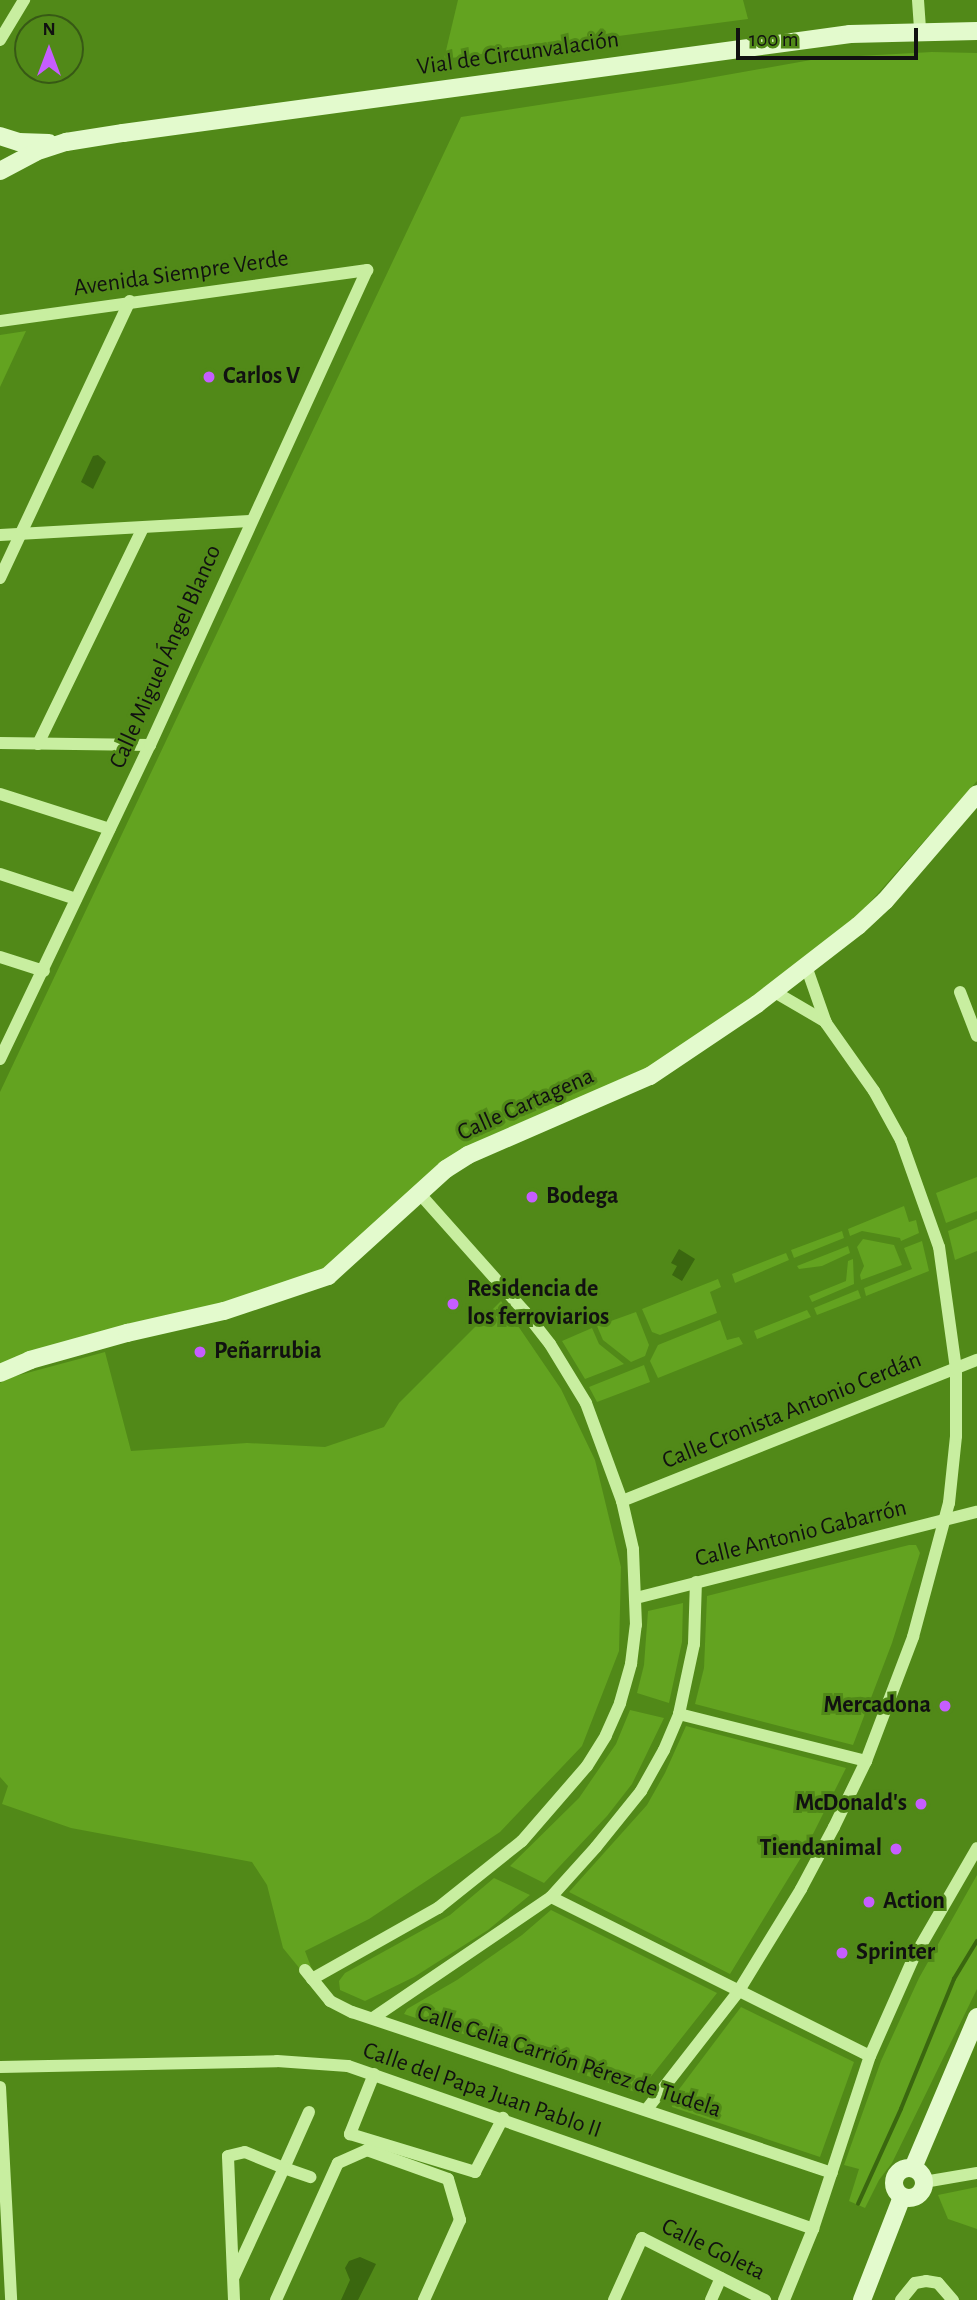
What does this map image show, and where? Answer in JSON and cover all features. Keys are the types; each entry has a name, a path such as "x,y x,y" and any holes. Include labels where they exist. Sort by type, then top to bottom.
{"main road":[{"name":"Vial de Circunvalación","path":"0,136 34,144 66,142 850,34 977,31"},
{"name":"Vial de Circunvalación","path":"0,170 19,158 66,142"},
{"path":"0,144 3,155 0,170"},
{"name":"Calle Cartagena","path":"0,1373 30,1360 127,1333 224,1311 328,1276 446,1169 468,1155 650,1076 704,1043 773,992 885,901 977,794"},
{"path":"902,2196 918,2196 919,2175 977,2017"},
{"path":"902,2196 894,2186 896,2175 904,2168 919,2175"},
{"path":"862,2300 902,2196"}],"street":[{"path":"0,40 24,0"},
{"path":"918,0 920,31"},
{"name":"Avenida Siempre Verde","path":"0,321 367,270"},
{"name":"Calle Miguel Ángel Blanco","path":"1,1056 150,745 250,521 367,270"},
{"path":"0,578 130,301"},
{"path":"0,535 250,521"},
{"path":"38,744 142,528"},
{"path":"0,743 150,745"},
{"path":"0,794 110,829"},
{"path":"0,874 76,898"},
{"path":"0,957 44,971"},
{"path":"647,2109 738,1992 801,1889 866,1760 913,1637 946,1520 956,1436 956,1369 944,1267 901,1140 874,1091 826,1023 806,966"},
{"path":"773,992 826,1023"},
{"path":"960,992 977,1036"},
{"path":"421,1194 497,1278 550,1344 586,1403 622,1501 633,1549 636,1598"},
{"name":"Calle Cronista Antonio Cerdán","path":"622,1501 977,1360"},
{"name":"Calle Antonio Gabarrón","path":"636,1598 977,1512"},
{"path":"373,2018 495,1938 551,1896 596,1847 641,1791 664,1750 679,1714 694,1644 696,1582"},
{"name":"Calle Celia Carrión Pérez de Tudela","path":"636,1598 631,1664 620,1703 606,1735 570,1789 523,1841 438,1908 308,1975 330,2001 373,2018 832,2173"},
{"path":"679,1714 866,1760"},
{"path":"783,2300 813,2229 870,2056 913,1959 977,1848"},
{"path":"551,1896 870,2056"},
{"name":"Calle del Papa Juan Pablo II","path":"0,2067 277,2061 348,2066 503,2118 813,2229"},
{"path":"374,2074 349,2134 475,2172 503,2118"},
{"path":"0,2087 11,2300"},
{"path":"234,2276 309,2112"},
{"path":"276,2300 338,2163 367,2150 447,2179 460,2220 424,2300"},
{"path":"234,2300 228,2156 245,2152 310,2177"},
{"path":"919,2175 977,2173"},
{"name":"Calle Goleta","path":"614,2300 642,2238 765,2300"},
{"path":"711,2300 721,2278"},
{"path":"901,2300 915,2283 926,2281 938,2283 953,2300"}],"shaded area":[{"path":"458,0 743,0 748,19 444,59"},
{"path":"932,52 977,53 977,781 858,916 755,995 654,1066 487,1137 438,1164 345,1255 315,1274 277,1290 0,1365 0,1092 461,117 822,58"},
{"path":"26,331 0,387 0,335"},
{"path":"98,455 106,462 93,489 81,482 93,456"},
{"path":"977,1177 977,1211 946,1223 936,1193"},
{"path":"904,1206 909,1222 916,1220 919,1233 901,1241 900,1238 862,1231 850,1236 848,1229"},
{"path":"977,1219 977,1251 955,1260 948,1231"},
{"path":"842,1231 844,1238 794,1258 791,1250"},
{"path":"863,1239 894,1245 902,1265 861,1280 864,1266 857,1247"},
{"path":"922,1241 929,1271 866,1296 864,1288 912,1269 904,1248"},
{"path":"848,1246 850,1253 822,1266 799,1269 797,1266"},
{"path":"679,1249 695,1259 682,1281 672,1275 677,1266 671,1263"},
{"path":"786,1253 789,1260 735,1283 732,1274"},
{"path":"853,1259 854,1284 812,1302 809,1296 846,1281 848,1261"},
{"path":"718,1279 721,1287 710,1292 717,1313 660,1335 652,1332 642,1309"},
{"path":"858,1290 861,1298 817,1315 814,1308"},
{"path":"501,1301 561,1389 595,1460 621,1567 619,1651 582,1746 500,1832 369,1919 305,1951 322,1996 283,1948 267,1885 252,1862 71,1828 2,1804 8,1786 0,1777 0,1383 12,1377 105,1352 131,1451 247,1443 325,1447 384,1427 399,1403"},
{"path":"807,1310 811,1317 757,1339 754,1331"},
{"path":"636,1312 649,1345 645,1356 631,1362 603,1340 597,1326"},
{"path":"720,1320 727,1340 739,1337 743,1344 658,1378 650,1361 658,1345"},
{"path":"592,1328 599,1344 624,1364 585,1379 562,1341"},
{"path":"644,1365 650,1382 597,1402 589,1387"},
{"path":"916,1545 920,1553 892,1643 853,1745 695,1704 704,1668 707,1596"},
{"path":"683,1603 682,1642 669,1703 637,1693 644,1665 648,1611"},
{"path":"630,1710 664,1718 632,1784 607,1816 544,1883 510,1866 579,1798 616,1744"},
{"path":"686,1726 846,1768 802,1856 730,1974 569,1892 647,1805"},
{"path":"977,1875 977,1989 892,2163 879,2180 865,2208 849,2201 859,2169 844,2165 881,2061 919,1978"},
{"path":"494,1878 530,1895 488,1930 414,1977 365,2001 340,1990 339,1981 345,1973 450,1915"},
{"path":"551,1910 717,1993 638,2093 404,2014 407,2009 457,1980 522,1935"},
{"path":"741,2007 854,2062 820,2157 672,2107 671,2100"},
{"path":"977,2187 977,2229 948,2219 938,2195"},
{"path":"360,2257 376,2264 358,2300 341,2300 350,2280 345,2268 349,2261"}],"waterway":[{"path":"858,2204 901,2109 954,1979 977,1941"}],"place":[{"name":"Carlos V","path":"209,377"},
{"name":"Bodega","path":"532,1197"},
{"name":"Residencia de los ferroviarios","path":"453,1304"},
{"name":"Peñarrubia","path":"200,1352"},
{"name":"Mercadona","path":"945,1706"},
{"name":"McDonald's","path":"921,1804"},
{"name":"Tiendanimal","path":"896,1849"},
{"name":"Action","path":"869,1902"},
{"name":"Sprinter","path":"842,1953"}]}
